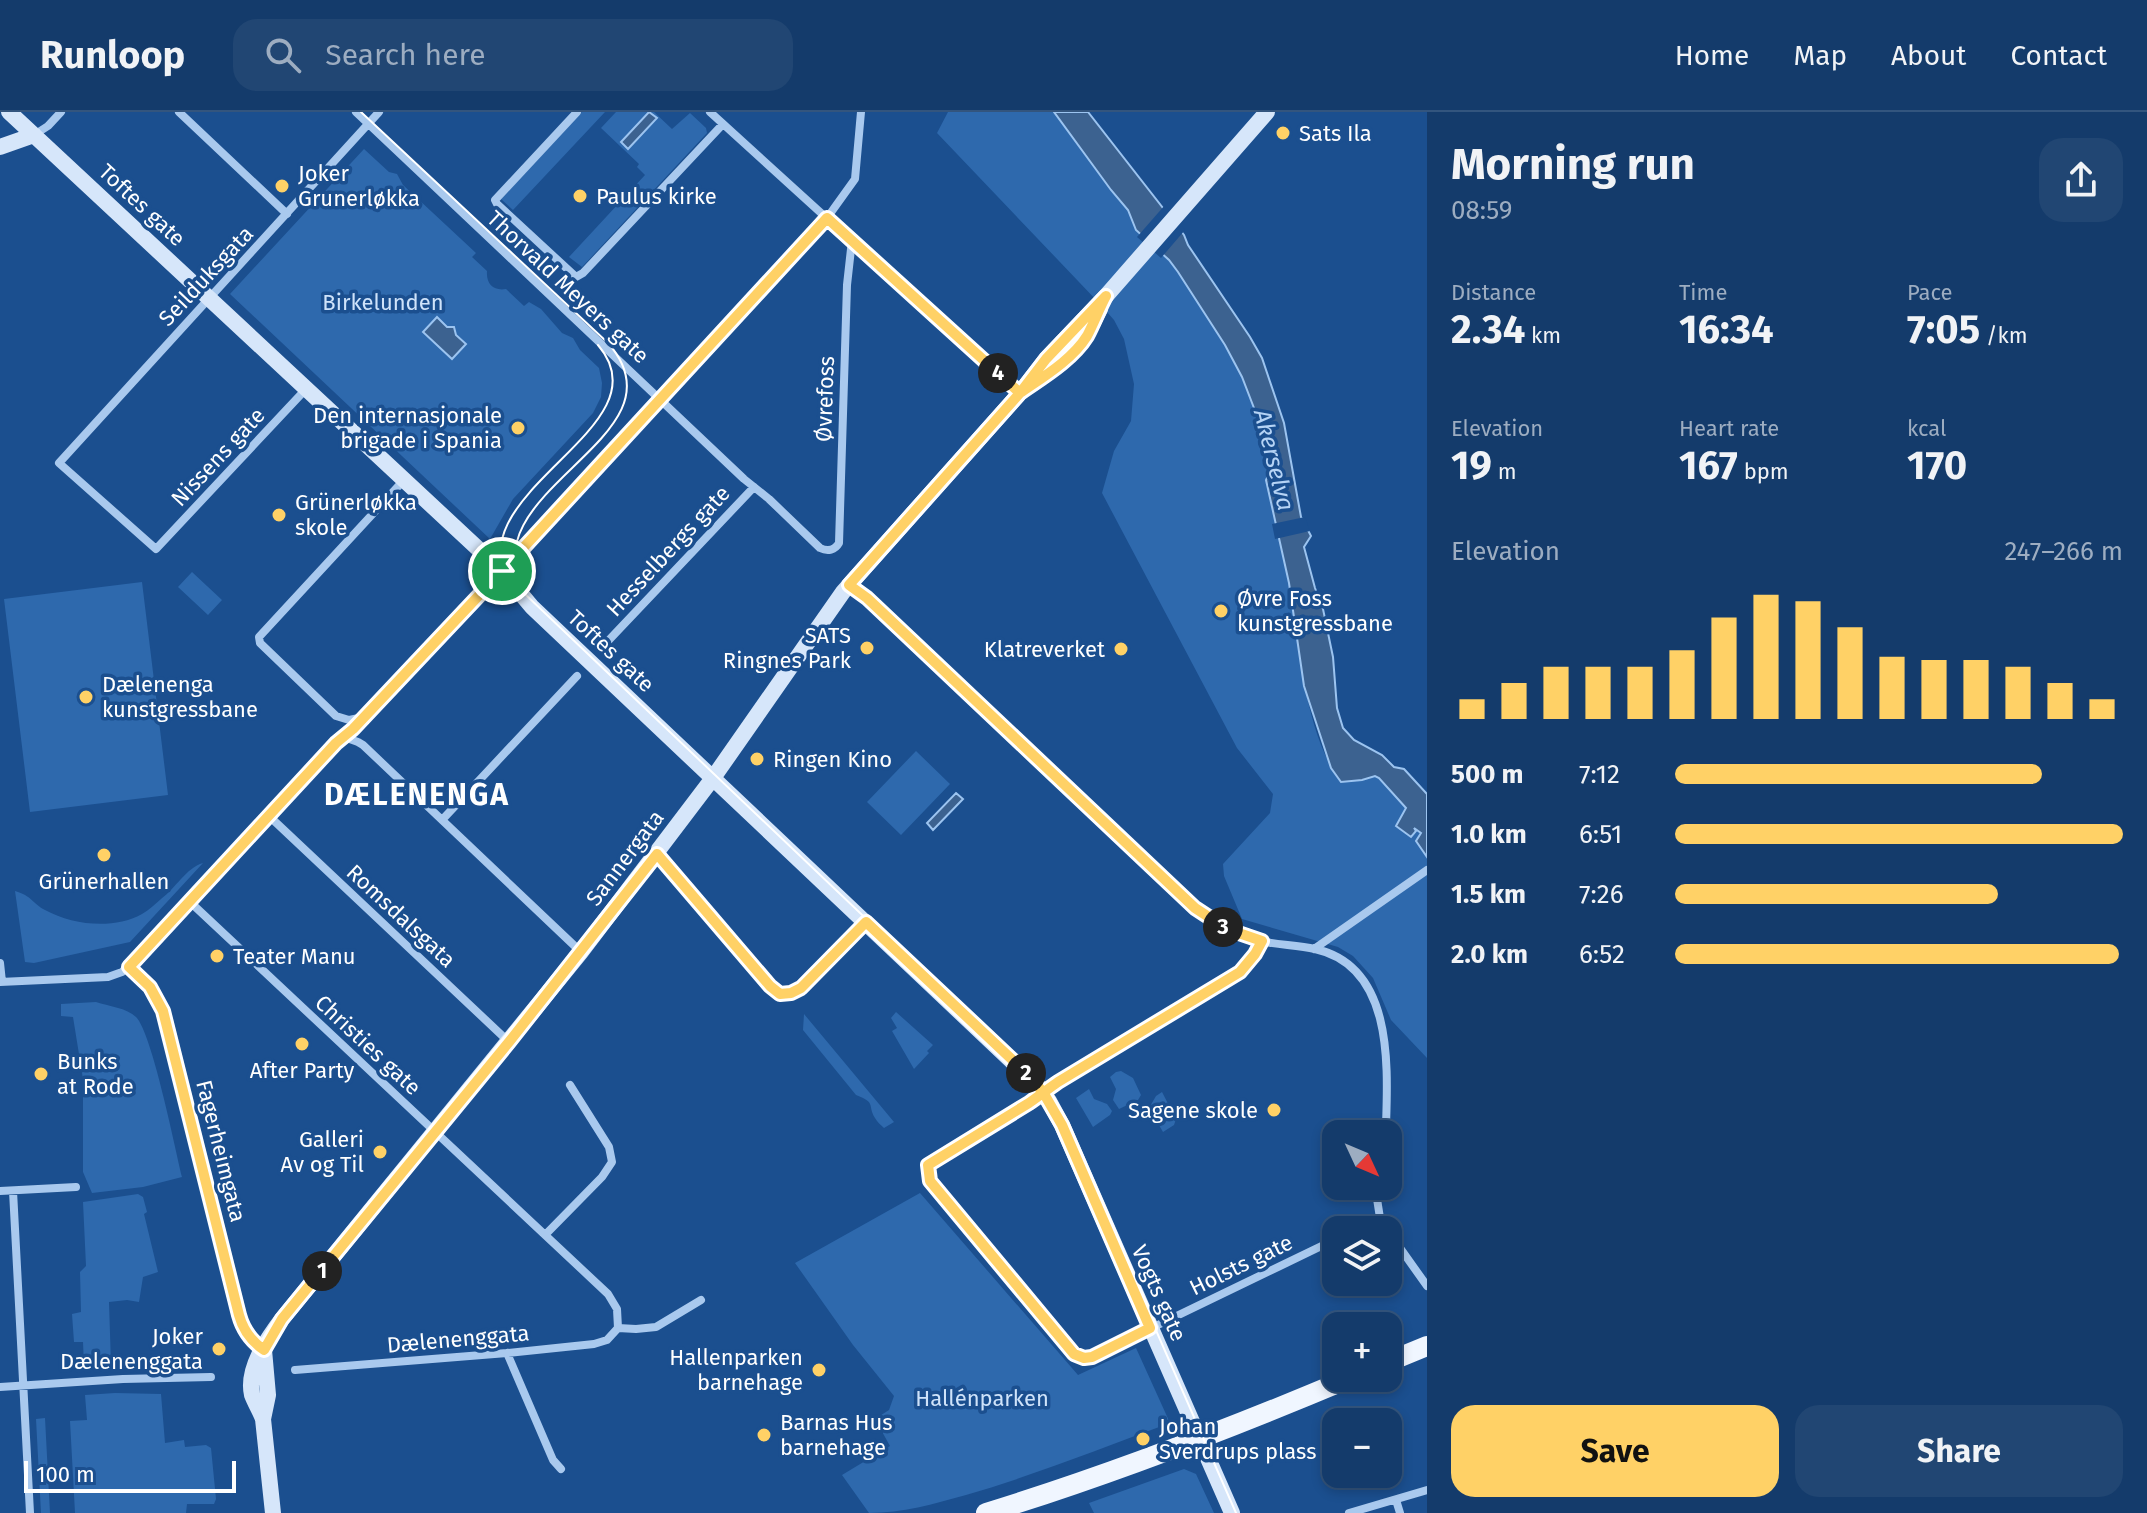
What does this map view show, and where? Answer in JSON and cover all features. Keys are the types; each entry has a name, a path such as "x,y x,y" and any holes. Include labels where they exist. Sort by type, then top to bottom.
{"main road":[{"name":"Toftes gate","path":"9,112 502,571 532,607 1043,1092"},
{"name":"Sannergata","path":"264,1350 282,1319 509,1042 657,854 849,585 1267,112"},
{"path":"0,147 34,135"},
{"name":"Vogts gate","path":"1043,1092 1068,1138 1232,1513"},
{"path":"1402,1356 1427,1346"},
{"path":"264,1350 251,1374 251,1385 263,1419 273,1513"},
{"path":"986,1513 1199,1439 1322,1389"}],"street":[{"path":"34,135 61,112"},
{"path":"179,112 287,214"},
{"name":"Thorvald Meyers gate","path":"356,112 754,487 820,548 827,550"},
{"name":"Seilduksgata","path":"156,549 59,463 379,112"},
{"path":"577,112 495,200 576,277 723,124"},
{"path":"710,112 1020,393"},
{"path":"0,963 1,982 108,977 129,967 336,743 502,571 827,218 855,179 861,112"},
{"name":"Øvrefoss","path":"827,550 839,543 847,285 852,240"},
{"name":"Nissens gate","path":"156,549 306,389"},
{"path":"365,716 349,720 336,716 260,643 259,637 404,480"},
{"name":"Hesselbergs gate","path":"608,641 754,487"},
{"path":"849,585 878,607 1195,908 1227,929 1262,941 1314,949 1339,959 1359,974 1374,1000 1383,1034 1387,1071 1385,1120"},
{"path":"442,820 577,676"},
{"path":"344,737 363,745 581,952"},
{"name":"Romsdalsgata","path":"269,816 509,1042"},
{"path":"657,854 780,994 801,988 866,922"},
{"path":"1314,949 1427,870"},
{"name":"Christies gate","path":"189,901 546,1234 614,1302 618,1328"},
{"path":"1043,1092 1240,972 1262,941"},
{"name":"Fagerheimgata","path":"129,967 150,987 160,1004 239,1315 243,1327 264,1350"},
{"path":"546,1234 602,1177 612,1162 609,1147 570,1085"},
{"name":"Holsts gate","path":"1043,1092 928,1165 930,1181 1074,1354 1092,1357 1322,1246"},
{"path":"0,1191 76,1187"},
{"path":"13,1191 30,1513"},
{"path":"1402,1250 1427,1286"},
{"path":"618,1328 656,1327 701,1300"},
{"name":"Dælenenggata","path":"295,1370 602,1343 618,1328"},
{"path":"507,1353 553,1460 561,1469"},
{"path":"0,1387 211,1377"},
{"path":"1349,1513 1427,1490"},
{"path":"1396,1500 1400,1513"}],"green space":[{"path":"582,112 605,112 513,210 501,199"},
{"path":"616,112 654,112 672,129 690,113 706,128 707,133 582,267 569,257 645,175 637,167 639,164 601,128"},
{"path":"948,112 1054,112 1128,210 1136,230 1178,272 1242,377 1264,434 1272,468 1266,480 1289,585 1307,694 1320,741 1341,782 1375,775 1407,808 1414,829 1422,833 1418,843 1427,857 1427,1058 1391,1020 1373,978 1353,956 1338,947 1242,919 1224,876 1223,864 1270,813 1273,794 1237,748 1102,493 1114,451 1131,421 1134,384 1124,339 1114,320 1099,303 937,133"},
{"name":"Birkelunden","path":"364,149 389,172 397,174 403,185 476,253 472,257 487,271 492,286 506,289 524,306 529,302 541,309 562,333 573,338 580,350 599,368 601,397 593,413 513,499 490,539 230,294"},
{"path":"497,227 515,231 528,239 520,248"},
{"path":"192,572 222,600 208,615 178,587"},
{"name":"Dælenenga kunstgressbane","path":"142,582 168,795 30,812 4,599"},
{"path":"916,751 950,784 901,835 867,802"},
{"path":"203,863 130,942 34,963 25,962 15,891 56,915 80,922 106,924 131,919 147,911 191,869"},
{"path":"96,1002 128,1011 142,1027 156,1067 182,1177 143,1187 92,1193 83,1172 83,1079 73,1017 61,1016 61,1004"},
{"path":"896,1012 933,1045 914,1069 892,1031 897,1028 891,1018"},
{"path":"804,1014 894,1122 884,1128 877,1121 869,1102 856,1095 803,1030"},
{"path":"1121,1071 1133,1078 1141,1095 1138,1100 1119,1109 1113,1100 1116,1089 1110,1077"},
{"path":"1089,1089 1094,1099 1107,1104 1112,1111 1093,1127 1076,1098"},
{"path":"1162,1092 1176,1119 1174,1125 1163,1132 1149,1108"},
{"name":"Hallénparken","path":"920,1193 1078,1375 1136,1348 1170,1423 966,1495 906,1510 869,1513 842,1475 890,1446 875,1419 889,1410 894,1396 853,1345 795,1263"},
{"path":"138,1194 143,1197 147,1212 144,1214 158,1272 143,1277 139,1302 109,1302 111,1365 84,1366 83,1342 74,1342 72,1314 81,1312 80,1272 86,1266 83,1202"},
{"path":"161,1394 165,1443 184,1440 185,1447 206,1445 211,1448 214,1504 187,1504 186,1513 75,1513 70,1421 87,1420 85,1395"},
{"path":"45,1418 50,1513 41,1513 36,1419"},
{"path":"1184,1469 1196,1474 1214,1513 1094,1513 1089,1503"}],"water":[{"path":"649,112 657,118 628,149 621,142"},
{"name":"Akerselva","path":"1054,112 1088,112 1184,235 1262,358 1284,423 1301,517 1311,536 1304,547 1323,609 1333,657 1337,708 1343,728 1354,740 1382,755 1394,767 1404,769 1427,794 1427,857 1416,841 1421,833 1414,828 1416,831 1411,837 1396,826 1406,808 1379,778 1375,776 1341,782 1331,768 1304,686 1289,583 1266,480 1272,467 1264,434 1242,377 1178,272 1136,230 1128,210"},
{"path":"437,317 447,327 454,327 456,335 466,344 452,359 423,332"},
{"path":"956,793 963,799 933,830 927,823"}],"pier":[{"path":"1165,205 1185,230 1161,258 1137,237"},
{"path":"1305,517 1310,531 1275,539 1272,524"}],"tram line":[{"path":"361,112 608,343 626,377 622,408 603,437 546,494 524,524 515,558 526,595 1045,1089 1063,1118 1236,1513"},
{"path":"515,594 500,558 507,525 528,494 585,435 606,406 613,376 598,345"}],"place":[{"name":"Sats Ila","path":"1283,133"},
{"name":"Joker Grunerløkka","path":"282,186"},
{"name":"Paulus kirke","path":"580,196"},
{"name":"Den internasjonale brigade i Spania","path":"518,428"},
{"name":"Grünerløkka skole","path":"279,515"},
{"name":"Øvre Foss kunstgressbane","path":"1221,611"},
{"name":"SATS Ringnes Park","path":"867,648"},
{"name":"Klatreverket","path":"1121,649"},
{"name":"Dælenenga kunstgressbane","path":"86,697"},
{"name":"Ringen Kino","path":"757,759"},
{"name":"Grünerhallen","path":"104,855"},
{"name":"Teater Manu","path":"217,956"},
{"name":"After Party","path":"302,1044"},
{"name":"Bunks at Rode","path":"41,1074"},
{"name":"Sagene skole","path":"1274,1110"},
{"name":"Galleri Av og Til","path":"380,1152"},
{"name":"Joker Dælenenggata","path":"219,1349"},
{"name":"Hallenparken barnehage","path":"819,1370"},
{"name":"Barnas Hus barnehage","path":"764,1435"},
{"name":"Johan Sverdrups plass","path":"1143,1439"}],"district":[{"name":"DÆLENENGA","path":"417,795"}],"route":[{"path":"502,571 353,729 336,743 129,967 150,987 163,1011 239,1315 254,1342 264,1350 282,1319 509,1042 657,854 780,994 801,988 866,922 1020,1067 1043,1092 1062,1125 1150,1328 1092,1357 1074,1354 930,1181 928,1165 1029,1103 1043,1092 1058,1082 1240,972 1262,941 1227,929 1195,908 971,695 849,585 1020,393 1079,345 1106,296 1046,359 1020,393 827,218 502,571"}]}
